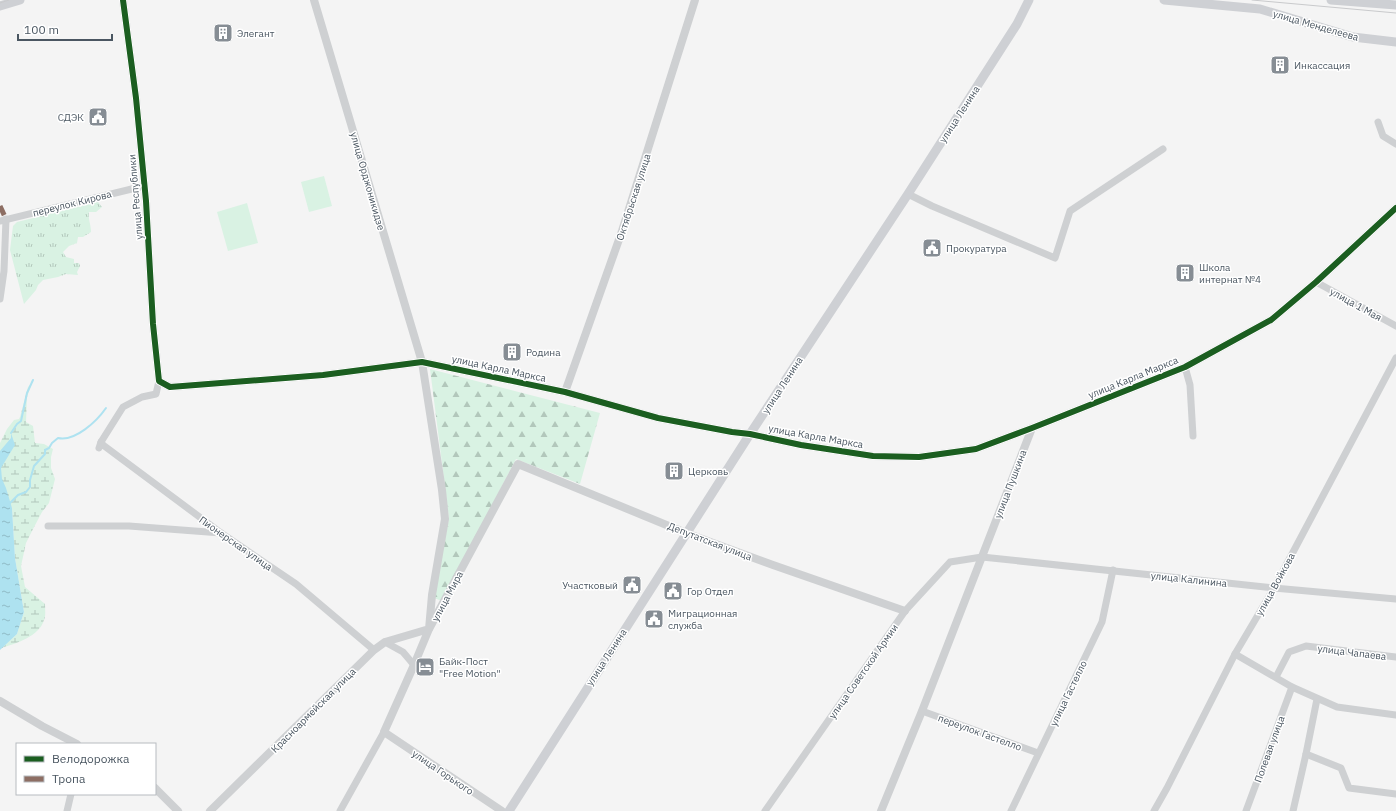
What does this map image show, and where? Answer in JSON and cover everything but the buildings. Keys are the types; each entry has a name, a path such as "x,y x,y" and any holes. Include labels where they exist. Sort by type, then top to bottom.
{"main road":[{"path":"0,6 20,0"},
{"name":"улица Ленина","path":"509,811 686,532 908,194 1017,24 1029,0"},
{"name":"улица Менделеева","path":"1164,0 1260,9 1353,37 1396,42"},
{"path":"1331,0 1396,5"}],"street":[{"name":"улица Республики","path":"122,0 136,98 149,238 152,324 159,381"},
{"name":"улица Орджоникидзе","path":"314,0 422,362 442,490 445,519 432,595 429,629"},
{"name":"Октябрьская улица","path":"565,392 622,231 696,0"},
{"path":"1378,122 1383,136 1396,144"},
{"path":"908,194 932,206 1055,258 1070,211 1163,149"},
{"name":"переулок Кирова","path":"3,220 144,186"},
{"name":"улица Карла Маркса","path":"159,381 170,387 315,376 422,362 565,392 658,418 750,434 801,445 873,456 919,457 976,449 1185,367 1271,320 1316,282 1396,208"},
{"path":"0,299 4,272 2,247 3,220"},
{"name":"улица 1 Мая","path":"1316,282 1396,326"},
{"name":"улица Войкова","path":"1154,811 1236,654 1274,588 1396,358"},
{"path":"1185,367 1190,385 1193,436"},
{"name":"Пионерская улица","path":"159,381 156,394 142,397 123,407 100,445 103,445 221,533 296,584 374,650"},
{"path":"922,711 1032,428"},
{"name":"улица Пушкина","path":"881,811 922,711 1032,428"},
{"name":"улица Мира","path":"384,732 429,629 518,464"},
{"name":"Депутатская улица","path":"518,464 686,532 773,565 905,611"},
{"path":"48,526 128,526 221,533"},
{"name":"улица Калинина","path":"982,557 1274,588 1396,599"},
{"name":"улица Советской Армии","path":"765,811 905,611 950,562 982,557"},
{"name":"улица Гастелло","path":"1011,811 1102,622 1113,570"},
{"name":"Красноармейская улица","path":"210,811 374,650 385,642 429,629"},
{"path":"385,642 403,652 414,665"},
{"name":"улица Чапаева","path":"1276,677 1289,652 1306,646 1396,657"},
{"path":"1236,654 1292,686 1317,699 1337,707 1396,715"},
{"name":"Полевая улица","path":"1246,811 1292,686"},
{"path":"1293,811 1317,699"},
{"path":"0,701 42,726 75,743"},
{"name":"переулок Гастелло","path":"922,711 1038,754"},
{"path":"340,811 384,732"},
{"name":"улица Горького","path":"384,732 502,811"},
{"path":"1306,754 1342,768 1349,788 1396,794"},
{"path":"156,789 178,811"},
{"path":"67,811 71,795"}],"green space":[{"path":"324,176 332,206 309,212 301,182"},
{"path":"98,202 102,207 96,212 89,212 91,232 83,237 78,237 77,243 69,246 63,252 66,257 74,259 74,263 79,263 80,266 77,272 78,275 66,274 43,280 24,304 10,250 13,226 17,222"},
{"path":"247,203 258,243 228,251 217,212"},
{"path":"430,369 600,413 580,484 516,459 442,601 434,598 449,518"},
{"path":"32,383 27,397 26,422 33,426 35,443 44,444 53,449 51,468 55,479 49,503 42,512 26,543 21,566 25,587 45,604 45,617 41,626 32,635 2,648 17,634 24,612 15,558 12,508 0,487 0,443 7,429 14,420 19,419 28,387"}],"water":[{"path":"11,433 15,445 1,468 2,479 12,508 15,558 24,612 17,634 0,650 0,451 11,438"}],"waterway":[{"path":"11,433 21,421 27,393 33,380"},
{"path":"10,503 18,495 26,492 30,487 30,480 34,466 45,454 45,450 49,448 52,443 58,438 71,437 78,434 97,419 106,408"}],"tram line":[{"path":"0,3 9,0"},
{"path":"1252,0 1396,13"}],"marked path":[{"path":"0,206 6,219"}],"cycle path":[{"path":"123,0 136,98 146,201 153,324 159,381 170,387 323,375 422,362 565,392 658,418 750,434 801,445 873,456 919,457 976,449 1185,367 1271,320 1316,282 1396,208"}],"place":[{"name":"Элегант","path":"223,33"},
{"name":"Инкассация","path":"1280,65"},
{"name":"СДЭК","path":"98,117"},
{"name":"Прокуратура","path":"932,248"},
{"name":"Школа интернат №4","path":"1185,273"},
{"name":"Родина","path":"512,352"},
{"name":"Церковь","path":"674,471"},
{"name":"Участковый","path":"632,585"},
{"name":"Гор Отдел","path":"673,591"},
{"name":"Миграционная служба","path":"654,619"},
{"name":"Байк-Пост \"Free Motion\"","path":"425,667"}]}
